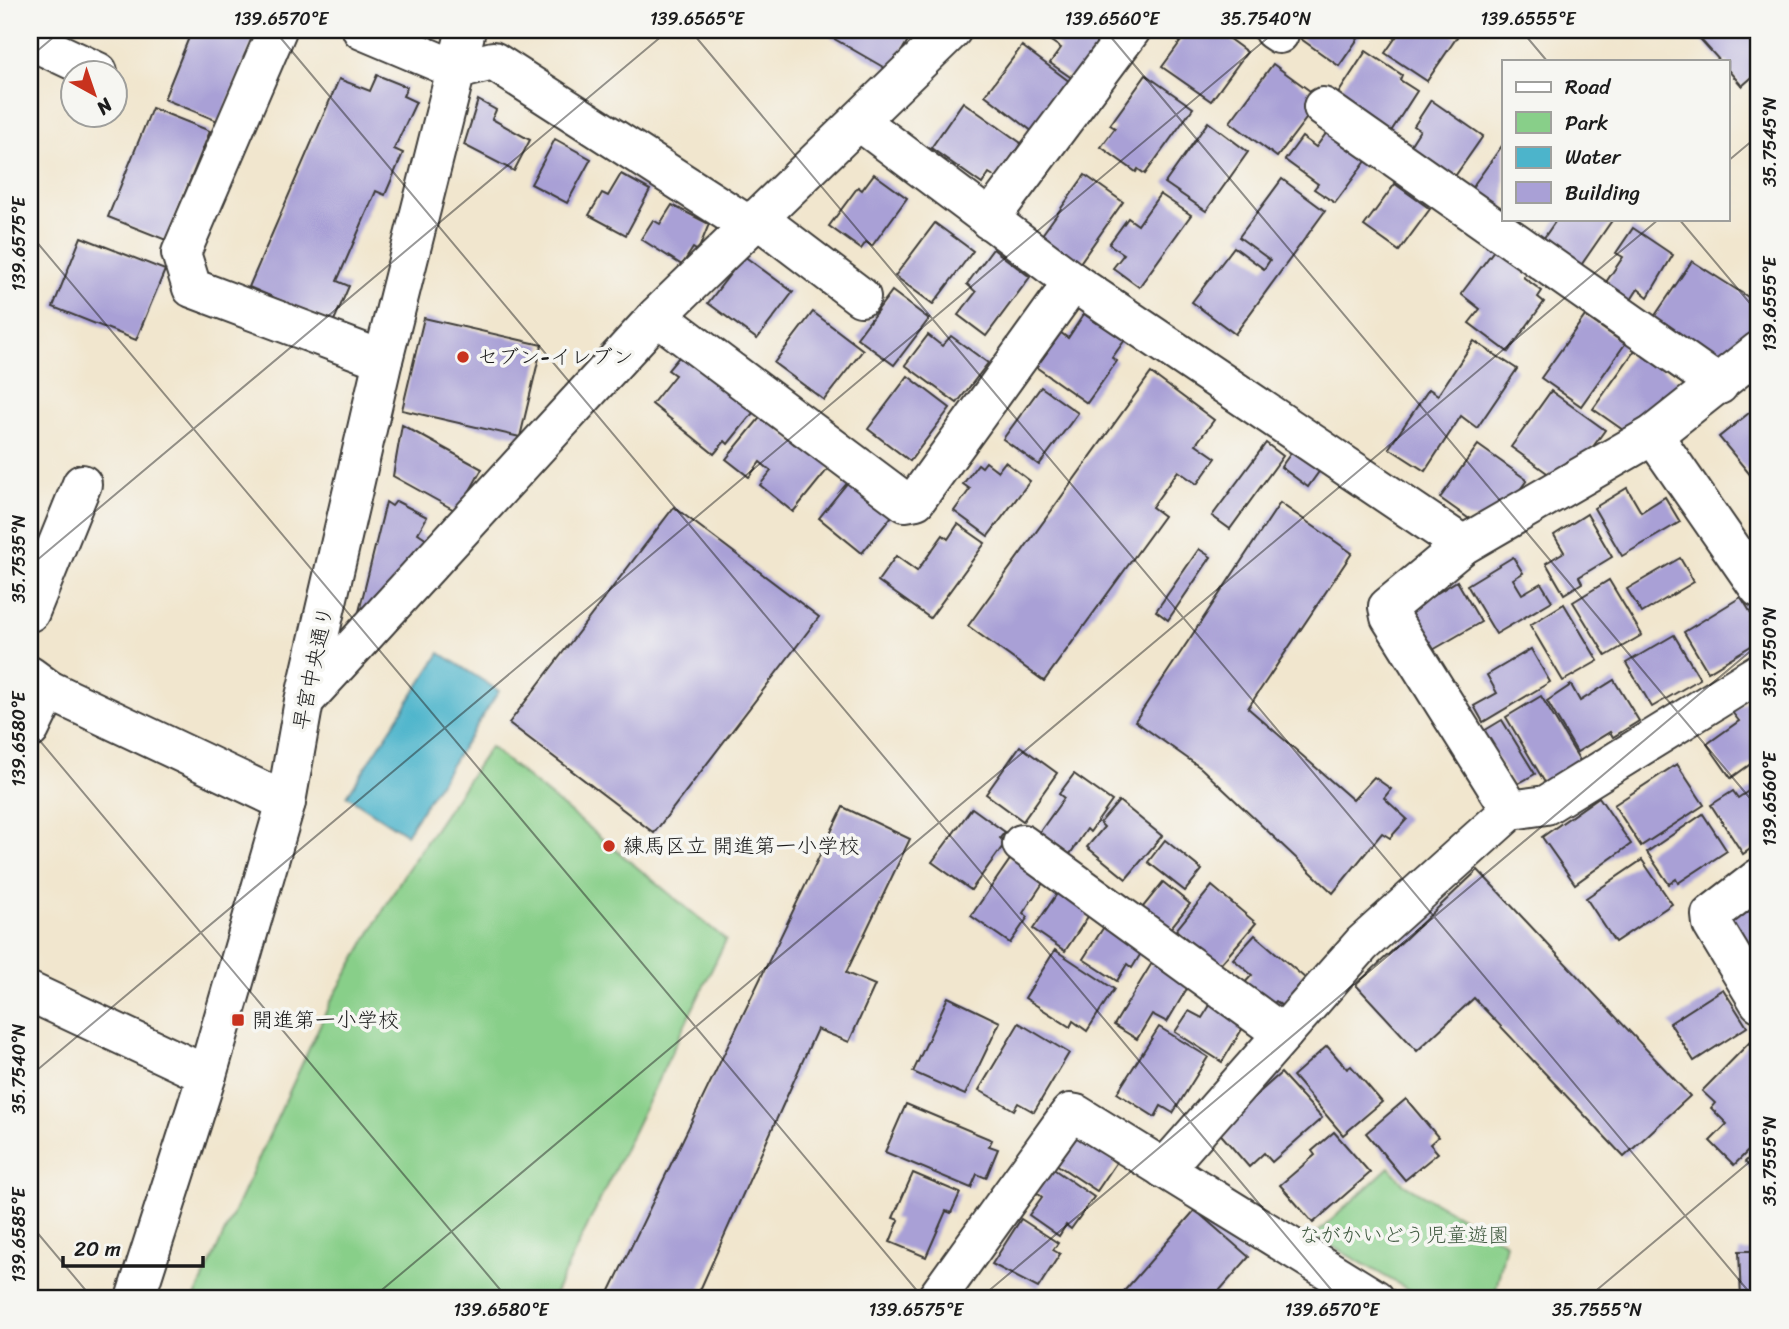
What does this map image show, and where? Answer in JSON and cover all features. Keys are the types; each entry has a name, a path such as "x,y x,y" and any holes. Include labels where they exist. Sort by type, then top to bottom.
{"street":[{"path":"277,30 181,253 192,288 383,360"},
{"path":"362,30 457,70 493,61 752,221 861,297"},
{"name":"早宮中央通り","path":"135,1299 207,1074 286,802 304,701 383,360 466,30"},
{"path":"304,701 657,316 752,221 953,30"},
{"path":"989,220 1131,30"},
{"path":"30,40 72,60"},
{"path":"1323,107 1719,385"},
{"path":"859,121 1073,282 1463,545"},
{"path":"657,316 905,502 910,503 916,500 1073,282"},
{"path":"1511,810 1390,617 1388,607 1463,545 1653,435 1759,351"},
{"path":"1653,435 1759,588"},
{"path":"30,612 82,484"},
{"path":"1164,1170 1363,944 1511,810 1546,805 1759,673"},
{"path":"30,729 39,683 286,802"},
{"path":"1022,844 1283,1034"},
{"path":"1759,878 1711,915 1712,923 1759,1002"},
{"path":"30,992 207,1074"},
{"path":"936,1299 1070,1113 1076,1114 1375,1299"}],"green space":[{"path":"490,747 726,940 552,1299 194,1299 330,1003 403,876"},
{"name":"ながかいどう児童遊園","path":"1389,1167 1404,1184 1506,1243 1494,1299 1425,1299 1314,1236"}],"water":[{"path":"440,653 499,691 406,834 347,796"}],"building":[{"path":"192,30 257,30 220,122 164,99"},
{"path":"819,30 914,30 890,71"},
{"path":"1050,30 1092,30 1108,41 1079,83 1050,63 1061,48 1045,37"},
{"path":"1189,30 1217,30 1247,52 1211,101 1162,67"},
{"path":"1307,30 1364,30 1339,66 1301,39"},
{"path":"1401,30 1446,30 1457,37 1427,81 1385,53"},
{"path":"1692,30 1759,30 1759,71 1742,86 1730,72 1730,60 1719,60"},
{"path":"1022,46 1074,85 1037,135 985,95"},
{"path":"1366,51 1402,75 1400,80 1417,91 1388,136 1334,100"},
{"path":"1273,64 1321,99 1277,157 1230,122"},
{"path":"377,75 407,87 403,96 416,102 394,149 403,153 385,195 376,191 337,281 349,286 333,323 249,287 339,79 370,91"},
{"path":"1146,75 1193,108 1145,174 1138,169 1136,172 1101,147 1115,128 1110,125"},
{"path":"478,100 496,110 492,119 530,140 514,171 464,145"},
{"path":"1431,100 1483,136 1453,179 1408,149 1420,130 1414,126"},
{"path":"963,102 1021,143 997,178 989,173 982,184 931,148"},
{"path":"152,108 210,131 166,240 108,217"},
{"path":"1208,122 1248,152 1206,211 1165,183"},
{"path":"1333,124 1372,153 1335,203 1314,189 1318,184 1285,160 1302,137 1316,147"},
{"path":"555,139 591,159 567,203 531,184"},
{"path":"1502,146 1502,216 1468,193"},
{"path":"621,174 650,190 626,235 589,215 602,193 608,196"},
{"path":"874,174 907,198 872,246 866,242 861,249 829,226 858,187 862,190"},
{"path":"1085,175 1123,202 1077,267 1039,239"},
{"path":"1282,179 1325,211 1235,334 1192,302 1234,247 1264,269 1270,260 1239,237"},
{"path":"1395,184 1430,209 1399,251 1364,226"},
{"path":"1160,194 1191,215 1139,287 1113,268 1124,254 1109,244 1128,218 1138,225"},
{"path":"672,205 709,224 698,251 693,248 682,265 641,239 653,220 660,224"},
{"path":"1556,220 1612,220 1577,271 1539,245"},
{"path":"935,223 973,251 933,304 895,276"},
{"path":"1633,228 1673,255 1648,297 1638,289 1629,303 1604,285 1623,257 1616,253"},
{"path":"81,237 165,270 136,340 53,307"},
{"path":"993,249 1030,277 986,336 958,315 976,292 967,284"},
{"path":"1495,249 1527,272 1523,277 1542,291 1538,297 1544,302 1508,352 1469,323 1480,309 1461,294"},
{"path":"744,256 793,292 757,339 708,303"},
{"path":"1692,261 1759,304 1759,323 1728,370 1652,320"},
{"path":"892,291 929,319 894,365 857,338"},
{"path":"813,312 863,350 824,400 774,363"},
{"path":"1084,314 1097,323 1100,318 1127,337 1112,358 1117,361 1087,403 1036,367 1061,333 1068,338"},
{"path":"1585,316 1625,344 1581,406 1541,378"},
{"path":"424,318 542,345 520,437 402,410"},
{"path":"928,335 942,346 951,336 988,363 957,403 905,365"},
{"path":"1474,341 1517,369 1477,428 1461,416 1425,471 1389,448 1429,389 1438,395"},
{"path":"1635,350 1684,385 1669,404 1664,400 1636,439 1593,409"},
{"path":"684,351 757,408 728,444 725,441 714,454 652,404 675,375 668,370"},
{"path":"1151,373 1214,420 1196,444 1216,458 1197,484 1178,471 1152,507 1164,516 1044,681 968,626"},
{"path":"908,376 950,408 910,461 868,429"},
{"path":"1041,387 1078,413 1039,465 1003,439"},
{"path":"1551,391 1605,430 1569,480 1561,483 1511,447"},
{"path":"1759,405 1759,471 1752,477 1719,437"},
{"path":"763,414 794,444 799,438 832,464 793,512 760,485 771,471 760,462 749,477 726,459"},
{"path":"402,425 482,469 458,512 393,476"},
{"path":"1266,443 1283,456 1230,529 1212,516"},
{"path":"1478,445 1527,480 1497,521 1468,518 1440,498"},
{"path":"1296,446 1323,466 1308,487 1281,467"},
{"path":"986,462 998,471 1005,462 1030,481 988,536 954,511 970,489 963,484 978,464 982,467"},
{"path":"852,477 892,516 862,553 819,518"},
{"path":"1627,488 1641,512 1665,497 1680,522 1622,556 1594,508"},
{"path":"396,501 427,517 418,533 436,545 357,620 386,502 392,506"},
{"path":"1280,503 1352,553 1248,708 1353,800 1374,777 1391,789 1384,798 1407,819 1390,838 1382,833 1333,893 1201,768 1135,721"},
{"path":"674,507 819,617 654,833 509,723"},
{"path":"1587,514 1612,557 1579,577 1582,583 1564,594 1546,563 1564,552 1554,535"},
{"path":"958,524 985,543 930,618 878,581 896,556 917,571 943,535 948,539"},
{"path":"1199,549 1211,557 1168,620 1156,611"},
{"path":"1513,557 1523,573 1513,579 1522,594 1541,583 1552,601 1496,634 1467,585"},
{"path":"1680,558 1694,582 1642,613 1627,589"},
{"path":"1609,580 1642,635 1606,656 1573,602"},
{"path":"1457,581 1481,622 1431,651 1408,611"},
{"path":"1741,597 1759,626 1759,641 1708,672 1684,632"},
{"path":"1564,604 1598,661 1563,681 1530,625"},
{"path":"1674,635 1700,679 1652,707 1626,663"},
{"path":"1531,649 1550,682 1483,722 1474,706 1497,693 1487,675"},
{"path":"1614,680 1639,721 1613,737 1610,732 1577,752 1547,701 1571,685 1580,701"},
{"path":"1759,693 1759,758 1731,778 1707,744 1739,721 1732,712"},
{"path":"1541,696 1582,764 1547,786 1506,717"},
{"path":"1502,720 1535,774 1514,786 1482,732"},
{"path":"1020,746 1057,773 1023,821 986,794"},
{"path":"1677,764 1704,805 1641,846 1614,805"},
{"path":"1074,774 1112,801 1090,832 1087,829 1070,854 1039,833 1064,798 1059,794"},
{"path":"1759,784 1759,843 1743,854 1711,805 1733,791 1738,798"},
{"path":"1599,797 1631,844 1575,884 1542,837"},
{"path":"1119,801 1162,836 1126,879 1087,847 1104,827 1100,823"},
{"path":"843,807 910,839 846,973 875,985 849,1042 817,1029 700,1290 721,1299 606,1299"},
{"path":"972,808 1005,832 1000,838 1005,843 971,890 932,862"},
{"path":"1703,814 1727,851 1678,883 1676,879 1669,884 1647,852"},
{"path":"1165,840 1202,870 1185,891 1148,862"},
{"path":"1016,851 1049,874 1023,913 1028,917 1010,943 971,916"},
{"path":"1642,860 1672,904 1615,942 1586,898"},
{"path":"1478,870 1690,1096 1624,1157 1474,998 1417,1051 1356,985"},
{"path":"1163,882 1190,904 1165,935 1138,913"},
{"path":"1063,885 1095,906 1065,951 1033,929"},
{"path":"1212,886 1256,923 1219,966 1176,930"},
{"path":"1759,895 1759,955 1754,958 1727,915"},
{"path":"1111,916 1143,950 1132,968 1127,964 1117,981 1083,959"},
{"path":"1255,935 1305,978 1282,1006 1276,1001 1267,1010 1241,987 1252,975 1233,959"},
{"path":"1055,950 1114,989 1087,1031 1073,1021 1070,1027 1025,998"},
{"path":"1155,958 1192,980 1167,1022 1152,1014 1137,1039 1114,1025"},
{"path":"1723,989 1747,1027 1694,1061 1670,1023"},
{"path":"948,997 1000,1022 965,1095 913,1072"},
{"path":"1214,999 1247,1021 1222,1062 1175,1032 1189,1011 1202,1018"},
{"path":"1019,1023 1069,1053 1034,1112 1018,1103 1014,1110 979,1090"},
{"path":"1159,1027 1208,1057 1173,1113 1161,1106 1155,1117 1117,1093"},
{"path":"1750,1042 1759,1051 1759,1140 1734,1165 1710,1141 1727,1124 1711,1108 1715,1103 1702,1091"},
{"path":"1327,1046 1347,1069 1351,1066 1382,1102 1343,1135 1293,1076"},
{"path":"1281,1073 1322,1118 1272,1162 1264,1153 1249,1167 1217,1130"},
{"path":"1406,1099 1438,1137 1430,1144 1438,1153 1405,1180 1366,1133"},
{"path":"906,1104 992,1140 989,1146 998,1149 986,1178 977,1174 971,1188 885,1152"},
{"path":"1074,1131 1116,1163 1097,1191 1053,1162"},
{"path":"1334,1132 1370,1173 1313,1223 1280,1185 1315,1155 1312,1151"},
{"path":"1759,1148 1759,1176 1745,1162"},
{"path":"1052,1168 1094,1197 1071,1229 1066,1225 1059,1236 1029,1215 1042,1197 1036,1192"},
{"path":"913,1173 960,1193 951,1213 946,1211 926,1257 890,1242 899,1220 893,1218"},
{"path":"1195,1210 1249,1257 1212,1299 1121,1299 1119,1297"},
{"path":"1021,1219 1058,1243 1053,1250 1060,1254 1038,1288 992,1264"},
{"path":"1739,1251 1759,1251 1759,1299 1741,1299"}],"place":[{"name":"セブン-イレブン","path":"463,357"},
{"name":"練馬区立 開進第一小学校","path":"609,846"},
{"name":"開進第一小学校","path":"238,1020"}]}
